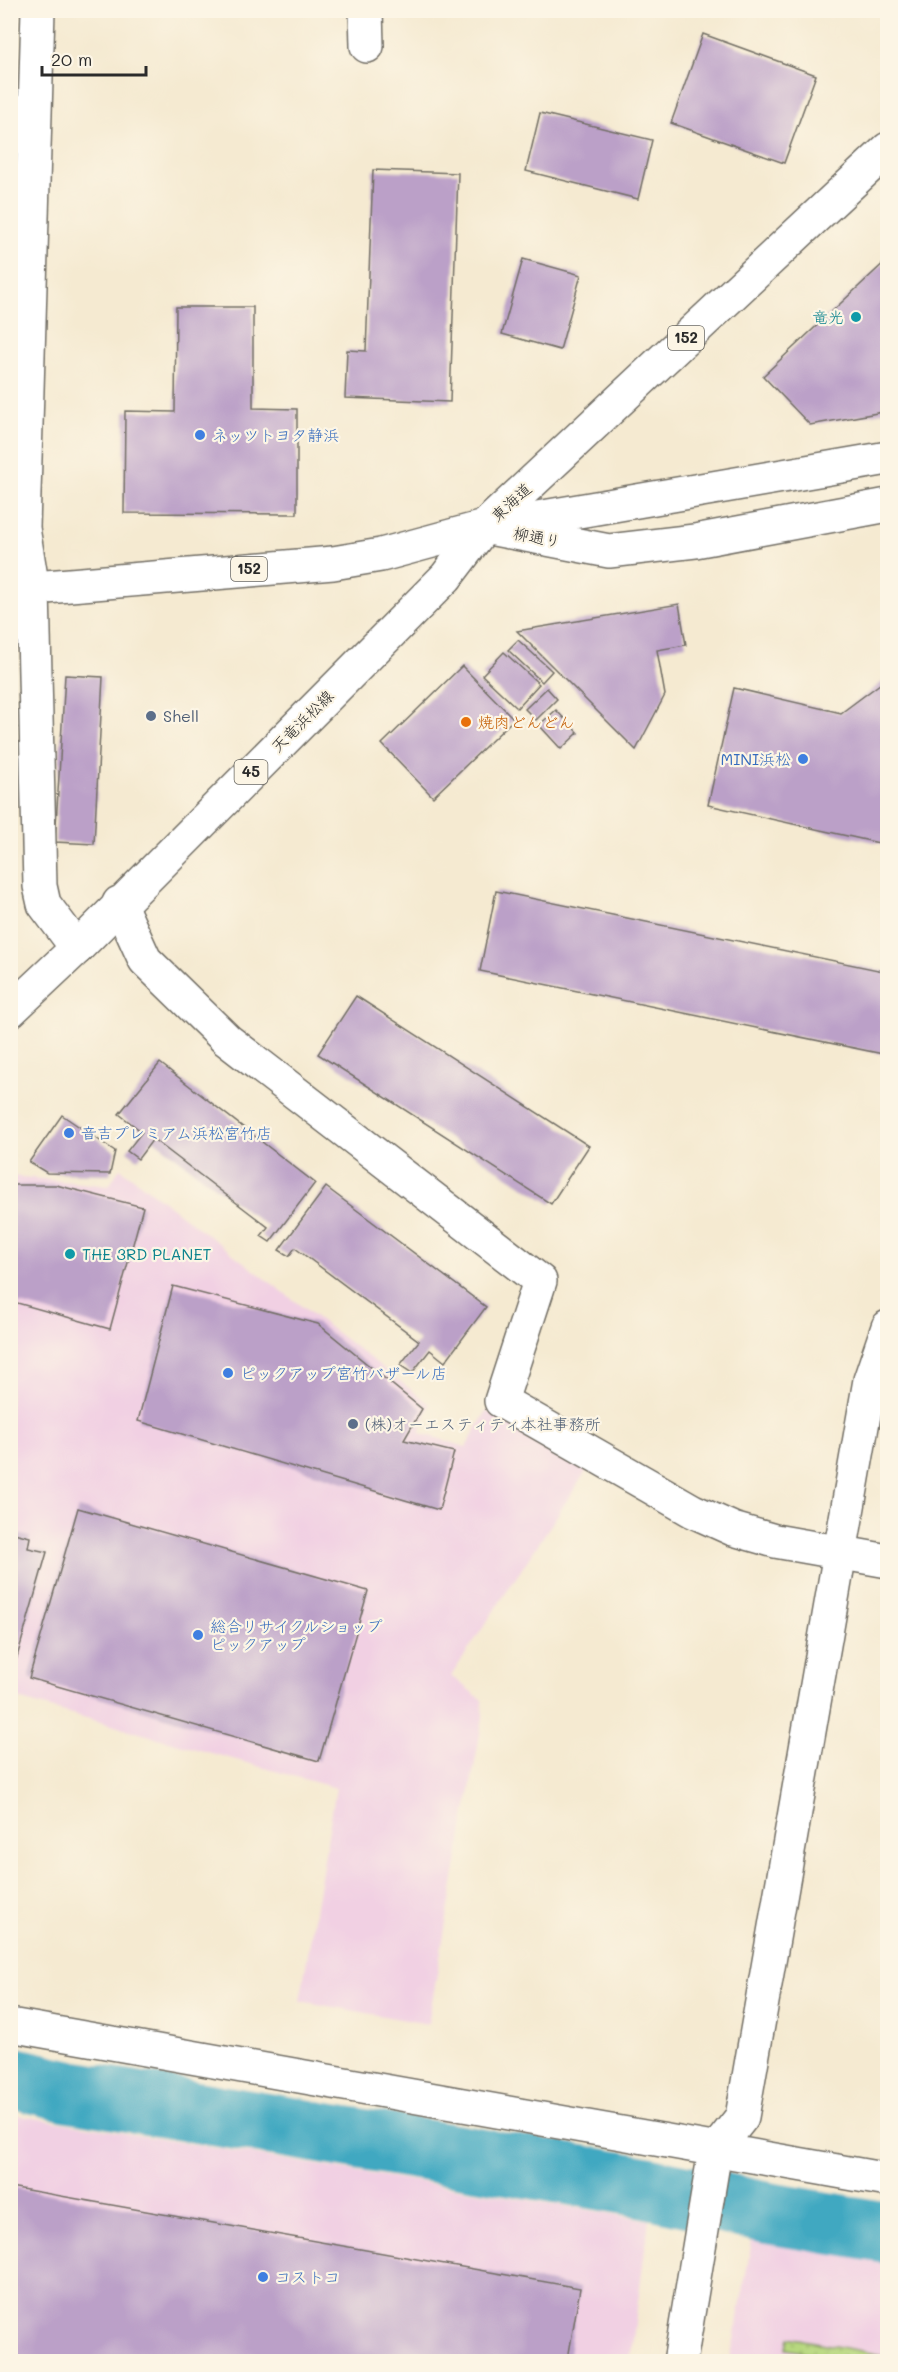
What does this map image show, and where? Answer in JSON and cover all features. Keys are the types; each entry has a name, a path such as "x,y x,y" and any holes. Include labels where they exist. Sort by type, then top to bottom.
{"main road":[{"path":"38,10 22,590 40,886 44,904 77,948"},
{"path":"366,10 367,46"},
{"name":"東海道","path":"22,590 333,563 381,555 484,527 888,149"},
{"name":"柳通り","path":"484,527 888,458"},
{"name":"柳通り","path":"484,527 609,551 695,541 888,505"},
{"name":"天竜浜松線","path":"10,1011 77,948 119,903 446,577 484,527"},
{"path":"119,903 145,960 227,1040 540,1281 501,1401 693,1511 733,1529 775,1541 888,1561"},
{"path":"680,2361 713,2164 742,2117 840,1553 879,1381 888,1327"},
{"path":"10,2025 713,2164 888,2180"}],"shaded area":[{"path":"120,1168 430,1404 420,1433 466,1447 487,1410 587,1470 451,1676 482,1700 483,1717 428,2024 300,2001 336,1788 11,1697 10,1176 109,1186"},
{"path":"10,2114 649,2220 630,2361 11,2361"},
{"path":"752,2240 887,2263 887,2361 730,2362"}],"green space":[{"path":"789,2337 887,2356 887,2361 852,2361 787,2349"}],"building":[{"path":"703,34 816,75 784,163 671,123"},
{"path":"540,113 652,140 638,199 526,171"},
{"path":"373,170 458,173 450,402 345,398 347,350 366,351"},
{"path":"523,259 581,275 560,350 502,334"},
{"name":"竜光","path":"888,259 888,411 810,425 763,376"},
{"path":"176,307 253,307 253,408 297,409 297,514 124,513 125,411 175,412"},
{"path":"679,604 686,645 657,650 665,695 636,750 517,631"},
{"path":"518,640 552,671 542,682 508,650"},
{"path":"504,652 539,684 517,708 482,675"},
{"path":"462,666 514,719 433,797 382,744"},
{"path":"65,675 103,677 94,844 55,842"},
{"name":"MINI浜松","path":"888,678 888,845 708,805 734,688 841,713"},
{"path":"547,688 557,699 536,720 525,709"},
{"path":"556,710 578,733 561,749 539,725"},
{"path":"496,891 888,972 888,1055 480,971"},
{"path":"356,996 589,1146 551,1204 318,1054"},
{"path":"160,1063 315,1183 270,1242 261,1236 268,1227 153,1139 138,1159 127,1151 142,1132 119,1114"},
{"name":"音吉プレミアム浜松宮竹店","path":"62,1115 115,1151 110,1174 47,1173 29,1162"},
{"name":"THE 3RD PLANET","path":"10,1185 56,1185 143,1207 110,1329 10,1301"},
{"path":"326,1187 486,1307 445,1362 430,1350 412,1373 400,1365 419,1341 295,1248 289,1256 279,1250"},
{"path":"173,1286 318,1324 422,1409 404,1440 454,1452 439,1510 138,1421"},
{"name":"総合リサイクルショップ ピックアップ","path":"78,1508 368,1591 319,1761 29,1678"},
{"path":"10,1532 30,1537 28,1548 47,1552 11,1678"},
{"name":"コストコ","path":"10,2187 580,2288 568,2359 573,2362 10,2362"}],"waterway":[{"path":"10,2077 70,2091 640,2186 768,2213 888,2233"}],"place":[{"name":"竜光","path":"856,317"},
{"name":"ネッツトヨタ静浜","path":"200,435"},
{"name":"Shell","path":"151,716"},
{"name":"焼肉どんどん","path":"466,722"},
{"name":"MINI浜松","path":"803,759"},
{"name":"音吉プレミアム浜松宮竹店","path":"69,1133"},
{"name":"THE 3RD PLANET","path":"70,1254"},
{"name":"ピックアップ宮竹バザール店","path":"228,1373"},
{"name":"(株)オーエスティティ本社事務所","path":"353,1424"},
{"name":"総合リサイクルショップ ピックアップ","path":"198,1635"},
{"name":"コストコ","path":"263,2277"}]}
